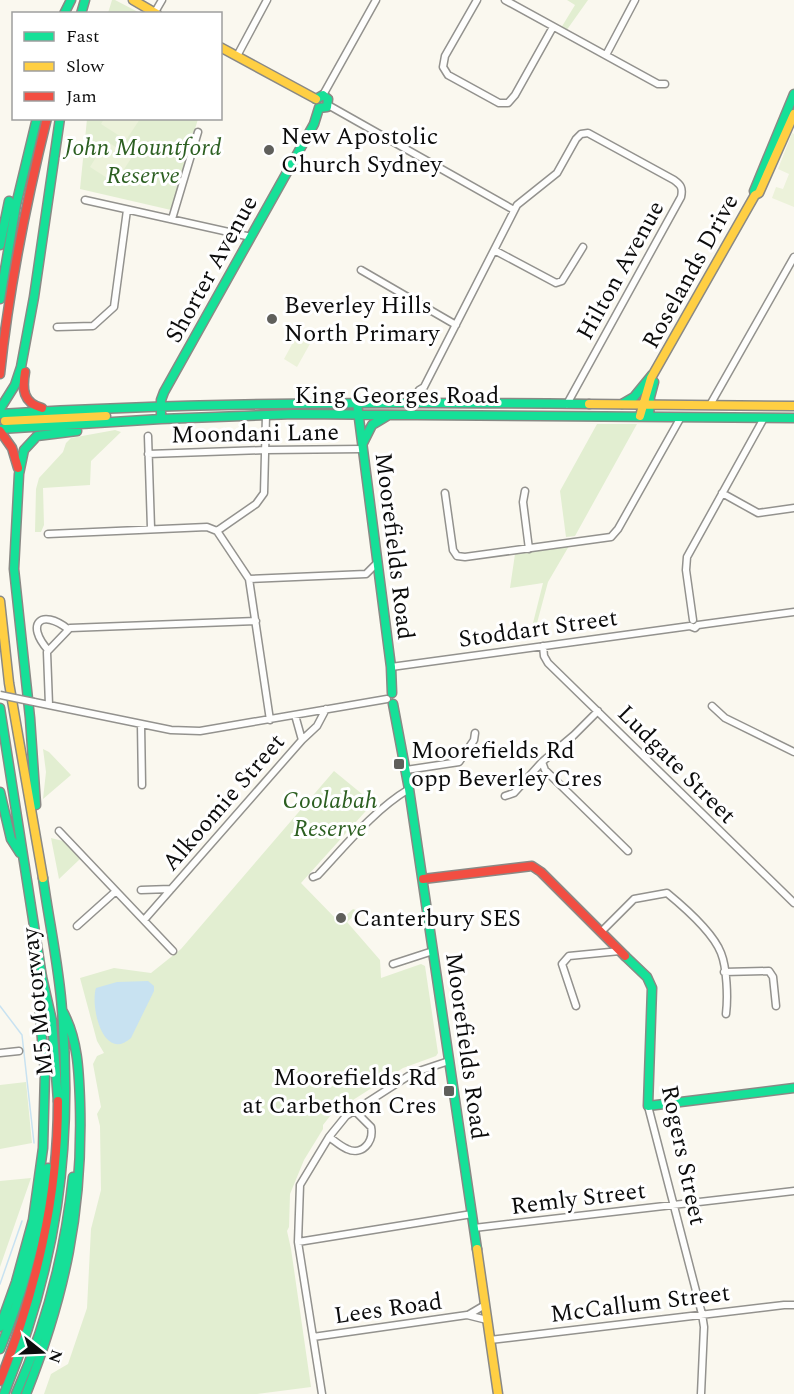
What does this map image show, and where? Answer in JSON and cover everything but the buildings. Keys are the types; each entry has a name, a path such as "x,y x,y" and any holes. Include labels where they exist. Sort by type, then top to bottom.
{"main road":[{"path":"133,0 154,12"},
{"path":"222,48 320,97 316,105 323,107"},
{"name":"Roselands Drive","path":"755,195 754,191 765,163 794,96"},
{"name":"Shorter Avenue","path":"161,419 164,392 323,107"},
{"name":"Roselands Drive","path":"644,416 652,375 755,195 759,193 794,114"},
{"path":"0,244 31,120"},
{"path":"0,299 16,205 37,120"},
{"path":"0,374 17,252 30,184 46,120"},
{"path":"50,410 35,407 28,402 24,396 23,387 60,120"},
{"path":"0,409 11,394 18,376 34,297"},
{"name":"Roselands Drive","path":"646,405 658,367"},
{"path":"622,404 634,398 652,375"},
{"name":"King Georges Road","path":"0,414 50,410 357,403 794,406"},
{"name":"Moorefields Road","path":"357,403 391,667 391,699 406,770 423,879 498,1394"},
{"path":"0,420 15,413"},
{"name":"King Georges Road","path":"0,430 139,420 266,415 794,418"},
{"path":"363,448 372,425 389,415"},
{"path":"0,420 96,416 139,420"},
{"path":"37,841 30,718 15,569 19,474 24,450 37,436 139,420"},
{"path":"0,430 13,451 19,474"},
{"name":"M5 Motorway","path":"0,601 9,683 37,841 62,1010 65,1141 62,1183 50,1261 39,1300 4,1394"},
{"name":"M5 Motorway","path":"0,708 42,976 48,992 57,1081 52,1195 34,1286 20,1331 0,1381"},
{"path":"0,792 11,839 23,858"},
{"name":"Rogers Street","path":"423,879 532,866 541,872 647,977 652,988 648,1106"},
{"path":"0,1327 16,1282 33,1220 43,1148 45,1072 38,994 42,976"},
{"path":"0,1349 21,1293 33,1252 47,1177 51,1120 51,1072 42,976"},
{"path":"16,1394 39,1338 49,1305 59,1267 71,1196 75,1135 74,1080 68,1029 62,1010"},
{"path":"26,1394 42,1357 60,1301 78,1208 82,1138 80,1089 72,1029 62,1010"},
{"path":"648,1106 794,1088"}],"street":[{"path":"237,56 267,0"},
{"path":"320,97 376,0"},
{"path":"477,0 445,56 442,67 448,75 498,103 508,103 514,95 553,27"},
{"path":"505,0 658,84 665,84"},
{"path":"606,55 635,0"},
{"path":"323,107 514,210 414,403"},
{"path":"172,219 198,132"},
{"name":"Hilton Avenue","path":"514,210 517,205 557,173 576,139 581,134 588,133 674,180 680,184 682,190 681,197 567,404"},
{"path":"86,200 251,237"},
{"path":"57,327 93,326 114,307 128,210"},
{"path":"494,250 556,283 565,278 583,247"},
{"path":"710,405 794,257"},
{"path":"361,270 456,325"},
{"path":"424,387 430,403"},
{"path":"217,531 261,499 266,487 266,415"},
{"path":"445,493 453,550 457,556 465,557 605,538 615,533 681,416"},
{"path":"694,624 686,570 687,557 764,418"},
{"path":"148,436 151,528"},
{"name":"Moondani Lane","path":"148,454 363,448"},
{"path":"525,491 523,502 530,549"},
{"path":"722,493 758,513 794,508"},
{"path":"48,534 207,527 217,531 249,579 270,720"},
{"path":"249,579 366,574 376,564"},
{"name":"Stoddart Street","path":"391,667 794,612"},
{"path":"49,705 48,650 37,636 37,629 40,622 49,618 68,629"},
{"path":"48,650 68,629 76,627 256,621"},
{"name":"Ludgate Street","path":"543,646 544,656 548,663 794,903"},
{"path":"0,695 179,731 200,731 391,699"},
{"path":"712,706 725,718 794,752"},
{"name":"Alkoomie Street","path":"144,920 302,740 317,726 326,709"},
{"path":"505,796 514,793 542,762 568,741 598,711"},
{"name":"Alkoomie Street","path":"295,715 302,740"},
{"path":"141,724 142,785"},
{"path":"406,770 459,762 474,740 476,733"},
{"path":"542,762 545,770 628,851"},
{"path":"314,877 376,814 409,789"},
{"path":"59,831 173,951"},
{"name":"Alkoomie Street","path":"141,890 171,889"},
{"path":"77,926 116,891"},
{"path":"601,932 634,899 667,893 709,934 722,954 728,1001 726,1014"},
{"path":"393,964 433,951"},
{"path":"576,1006 562,964 569,956 620,951"},
{"path":"724,972 769,971 773,977 776,1006"},
{"path":"0,1053 19,1051"},
{"path":"322,1394 298,1242 300,1185 329,1137 340,1122 354,1110 413,1073 449,1061"},
{"name":"Rogers Street","path":"648,1106 702,1314 704,1327 701,1394"},
{"path":"329,1137 351,1151 367,1146 371,1139 371,1127 354,1110"},
{"name":"Remly Street","path":"474,1228 794,1191"},
{"path":"298,1242 472,1214"},
{"name":"Lees Road","path":"313,1337 467,1315 485,1305"},
{"name":"McCallum Street","path":"490,1340 794,1305"},
{"name":"Lees Road","path":"467,1315 487,1320"}],"green space":[{"path":"112,0 115,0 138,12 108,12"},
{"path":"567,0 588,0 566,31 561,28 575,5"},
{"name":"John Mountford Reserve","path":"87,120 198,120 171,210 80,189"},
{"path":"103,120 139,120 126,140 101,124"},
{"path":"792,133 794,134 794,207 772,198 776,187 783,189 789,174 778,169"},
{"path":"106,141 132,157 115,183 90,167"},
{"path":"297,335 311,342 297,367 284,359"},
{"path":"597,424 637,424 575,536 566,537 560,491"},
{"path":"115,430 121,432 91,461 90,485 43,488 44,525 41,532 35,532 36,489 39,478 63,452 66,443 71,438"},
{"path":"569,546 548,582 533,638 529,639 543,583 510,588 515,554"},
{"path":"43,749 49,752 71,775 43,799 46,772"},
{"name":"Coolabah Reserve","path":"334,771 373,803 301,883 339,922 353,909 359,911 347,922 380,960 381,978 421,964 425,966 438,1053 436,1056 403,1068 342,1107 338,1112 334,1111 323,1125 323,1129 304,1160 290,1194 287,1231 311,1387 257,1394 44,1394 51,1374 68,1364 87,1308 91,1229 101,1190 100,1126 97,1114 101,1107 93,1064 97,1056 104,1053 97,1041 80,978 114,968 151,973 181,949"},
{"path":"51,838 63,841 80,859 59,879"},
{"path":"26,1082 32,1143 0,1149 0,1085"},
{"path":"31,1178 0,1267 0,1181"}],"water":[{"path":"148,981 154,986 154,991 131,1038 121,1044 113,1043 106,1038 97,1018 96,988 117,982"}],"waterway":[{"path":"0,1006 22,1035 34,1143"},
{"path":"0,1284 22,1221"}],"traffic: fast":[{"path":"65,12 71,0"},
{"path":"82,12 85,0"},
{"path":"755,195 754,191 794,94"},
{"path":"316,99 323,95 328,99 327,107 319,108"},
{"path":"161,419 161,400 164,392 314,124 319,108"},
{"path":"0,299 16,205 37,120"},
{"path":"0,409 15,385 21,367 34,297 60,120"},
{"path":"0,245 9,201"},
{"path":"622,404 634,397 652,375"},
{"path":"649,416 654,382"},
{"path":"357,403 391,667 392,693"},
{"path":"0,414 147,407 294,404 589,404"},
{"path":"0,429 294,414 794,418"},
{"path":"363,443 372,425 387,416"},
{"path":"36,805 30,718 14,569 19,474 24,450 37,436 77,431"},
{"path":"393,704 409,789 477,1249"},
{"path":"0,708 42,977 52,1021 58,1101"},
{"path":"0,792 11,839 20,853"},
{"path":"4,1394 37,1299 49,1252 62,1158 65,1061 61,994 43,878"},
{"path":"625,956 647,977 652,988 648,1106 794,1088"},
{"path":"0,1327 16,1282 33,1220 43,1148 45,1072 38,995 42,977"},
{"path":"26,1394 40,1358 61,1287 75,1216 80,1142 78,1067 71,1032 62,1010"},
{"path":"0,1349 30,1260 48,1168"},
{"path":"16,1394 46,1315 60,1261 73,1177"}],"traffic: slow":[{"path":"133,0 154,12"},
{"path":"222,48 316,99"},
{"path":"640,416 651,378 755,195 759,193 794,114"},
{"path":"589,404 794,406"},
{"path":"5,421 106,416"},
{"path":"0,601 9,683 43,878"},
{"path":"477,1249 498,1394"}],"traffic: jam":[{"path":"0,374 19,245 47,120"},
{"path":"25,372 24,390 27,399 42,408"},
{"path":"0,431 12,448 18,468"},
{"path":"423,879 532,866 541,872 625,956"},
{"path":"0,1381 24,1313 42,1244 54,1173 58,1101"}],"place":[{"name":"New Apostolic Church Sydney","path":"269,150"},
{"name":"Beverley Hills North Primary","path":"272,319"},
{"name":"Moorefields Rd opp Beverley Cres","path":"399,764"},
{"name":"Canterbury SES","path":"341,918"},
{"name":"Moorefields Rd at Carbethon Cres","path":"449,1091"}]}
